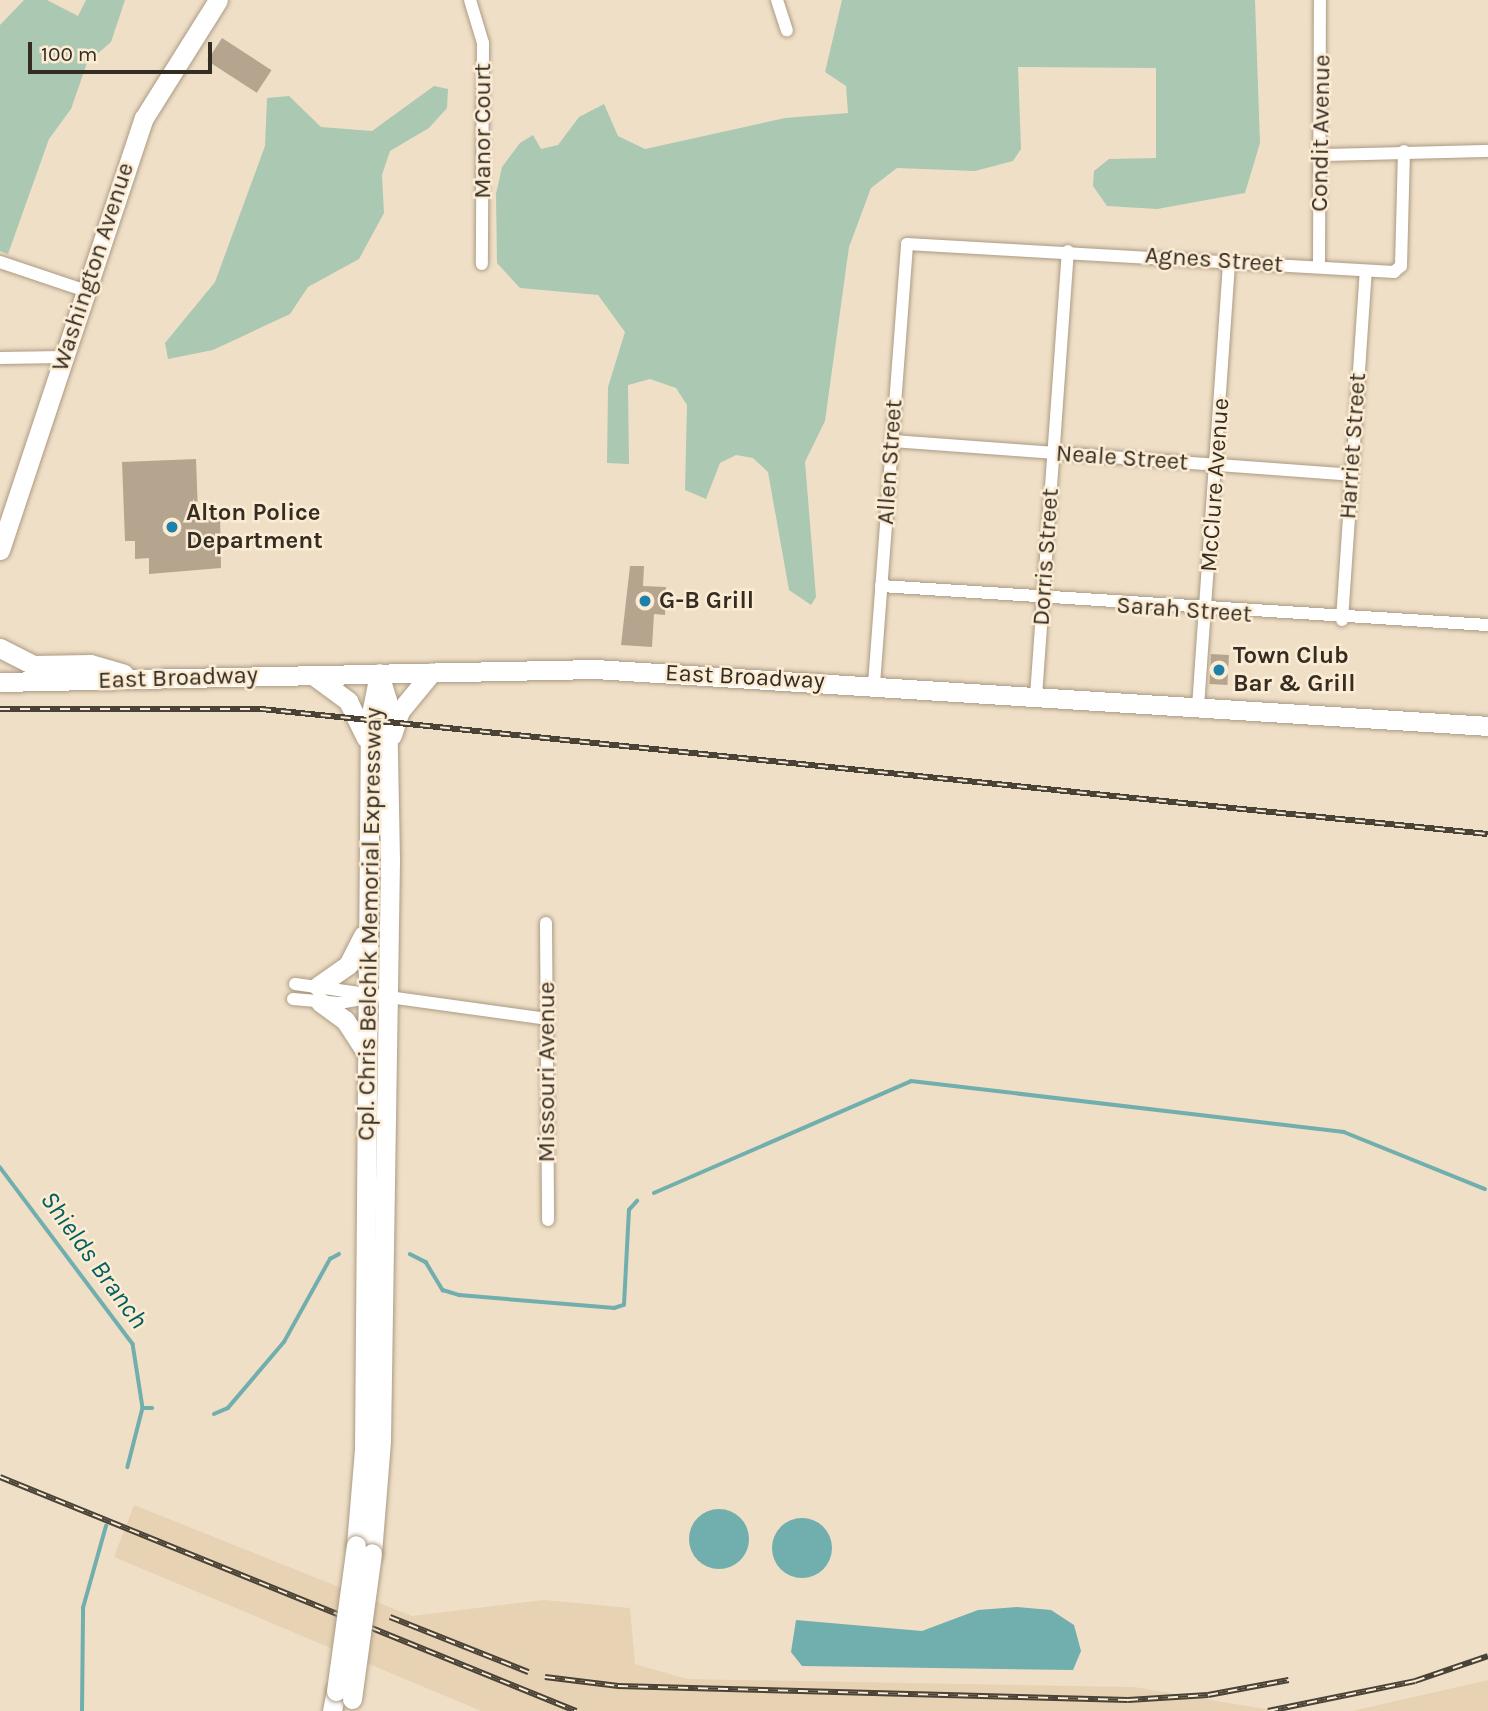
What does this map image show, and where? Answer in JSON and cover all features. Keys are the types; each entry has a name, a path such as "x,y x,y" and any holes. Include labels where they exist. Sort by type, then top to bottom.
{"main road":[{"name":"Washington Avenue","path":"0,550 7,502 64,357 144,118 218,0"},
{"path":"0,648 34,665 90,664 142,679"},
{"name":"East Broadway","path":"0,682 595,669 874,684 1488,726"},
{"path":"312,674 348,701 379,747 400,711 432,672"},
{"name":"Cpl. Chris Belchik Memorial Expressway","path":"332,1711 346,1700 364,1549 381,1440 388,1000 379,673"},
{"name":"Cpl. Chris Belchik Memorial Expressway","path":"364,1549 366,928 379,747"},
{"path":"366,928 348,965 319,994 345,1020 366,1053"}],"street":[{"name":"Manor Court","path":"470,0 484,43 482,264"},
{"path":"777,0 787,30"},
{"name":"Condit Avenue","path":"1318,267 1322,155 1320,0"},
{"name":"Agnes Street","path":"910,242 1394,272 1401,266 1404,151"},
{"path":"1322,155 1488,151"},
{"name":"Allen Street","path":"874,684 910,242"},
{"name":"Dorris Street","path":"1036,696 1068,251"},
{"path":"0,262 86,291"},
{"name":"McClure Avenue","path":"1198,707 1229,262"},
{"name":"Harriet Street","path":"1342,620 1366,272"},
{"path":"0,358 64,357"},
{"name":"Neale Street","path":"892,441 1352,475"},
{"name":"Sarah Street","path":"881,586 1342,620 1488,625"},
{"name":"Missouri Avenue","path":"546,923 548,1220"},
{"path":"295,984 319,994"},
{"path":"293,999 319,994 547,1019"}],"shaded area":[{"path":"134,1505 412,1616 544,1600 630,1608 635,1664 687,1679 1134,1687 1276,1711 481,1711 114,1557"},
{"path":"1488,1680 1488,1711 1352,1711"}],"green space":[{"path":"24,0 47,0 78,16 86,0 125,0 111,42 87,63 71,109 49,139 8,254 0,251 0,25"},
{"path":"842,0 1255,0 1260,143 1245,193 1157,209 1107,206 1093,186 1094,171 1109,159 1156,158 1156,68 1018,67 1021,149 1013,161 975,171 897,168 871,188 849,247 825,421 805,462 816,597 811,605 789,590 768,472 753,458 736,455 720,463 706,499 685,490 687,405 676,388 650,379 628,385 629,464 607,463 608,387 625,332 598,295 520,288 497,263 496,194 502,167 520,143 533,135 541,149 558,145 579,117 604,104 618,136 645,149 785,118 848,113 846,86 825,72"},
{"path":"434,86 448,89 447,108 429,128 390,151 382,175 384,213 359,259 308,287 290,314 213,350 168,359 165,343 215,282 265,146 267,98 289,96 321,127 372,131"}],"water":[{"path":"719,1509 740,1518 749,1539 740,1560 719,1569 698,1560 689,1539 698,1518"},
{"path":"802,1518 823,1527 832,1548 823,1569 802,1578 781,1569 772,1548 781,1527"},
{"path":"1017,1607 1051,1610 1074,1625 1081,1651 1073,1670 802,1666 791,1652 796,1620 922,1631 978,1610"}],"building":[{"path":"222,38 271,70 257,93 207,61"},
{"name":"Alton Police Department","path":"196,459 198,513 220,513 221,568 149,574 149,558 135,559 135,541 125,541 122,462"},
{"name":"G-B Grill","path":"630,566 644,566 643,586 666,587 665,615 654,614 652,647 621,645"},
{"name":"Town Club Bar & Grill","path":"1211,654 1229,655 1227,685 1209,684"}],"waterway":[{"path":"654,1193 911,1081 1344,1132 1485,1189"},
{"name":"Shields Branch","path":"0,1167 133,1344 143,1408 128,1467"},
{"path":"410,1254 426,1262 443,1290 459,1295 614,1308 624,1305 629,1210 637,1201"},
{"path":"214,1414 228,1408 284,1342 330,1259 339,1254"},
{"path":"143,1408 152,1408"},
{"name":"Shields Branch","path":"82,1711 83,1608 106,1526"}],"railway":[{"path":"0,709 261,709 1488,834"},
{"path":"0,1477 576,1711"},
{"path":"390,1617 528,1672"},
{"path":"1268,1711 1415,1681 1488,1656"},
{"path":"545,1677 618,1686 1128,1700 1208,1695 1289,1680"}],"place":[{"name":"Alton Police Department","path":"172,527"},
{"name":"G-B Grill","path":"645,601"},
{"name":"Town Club Bar & Grill","path":"1219,670"}]}
